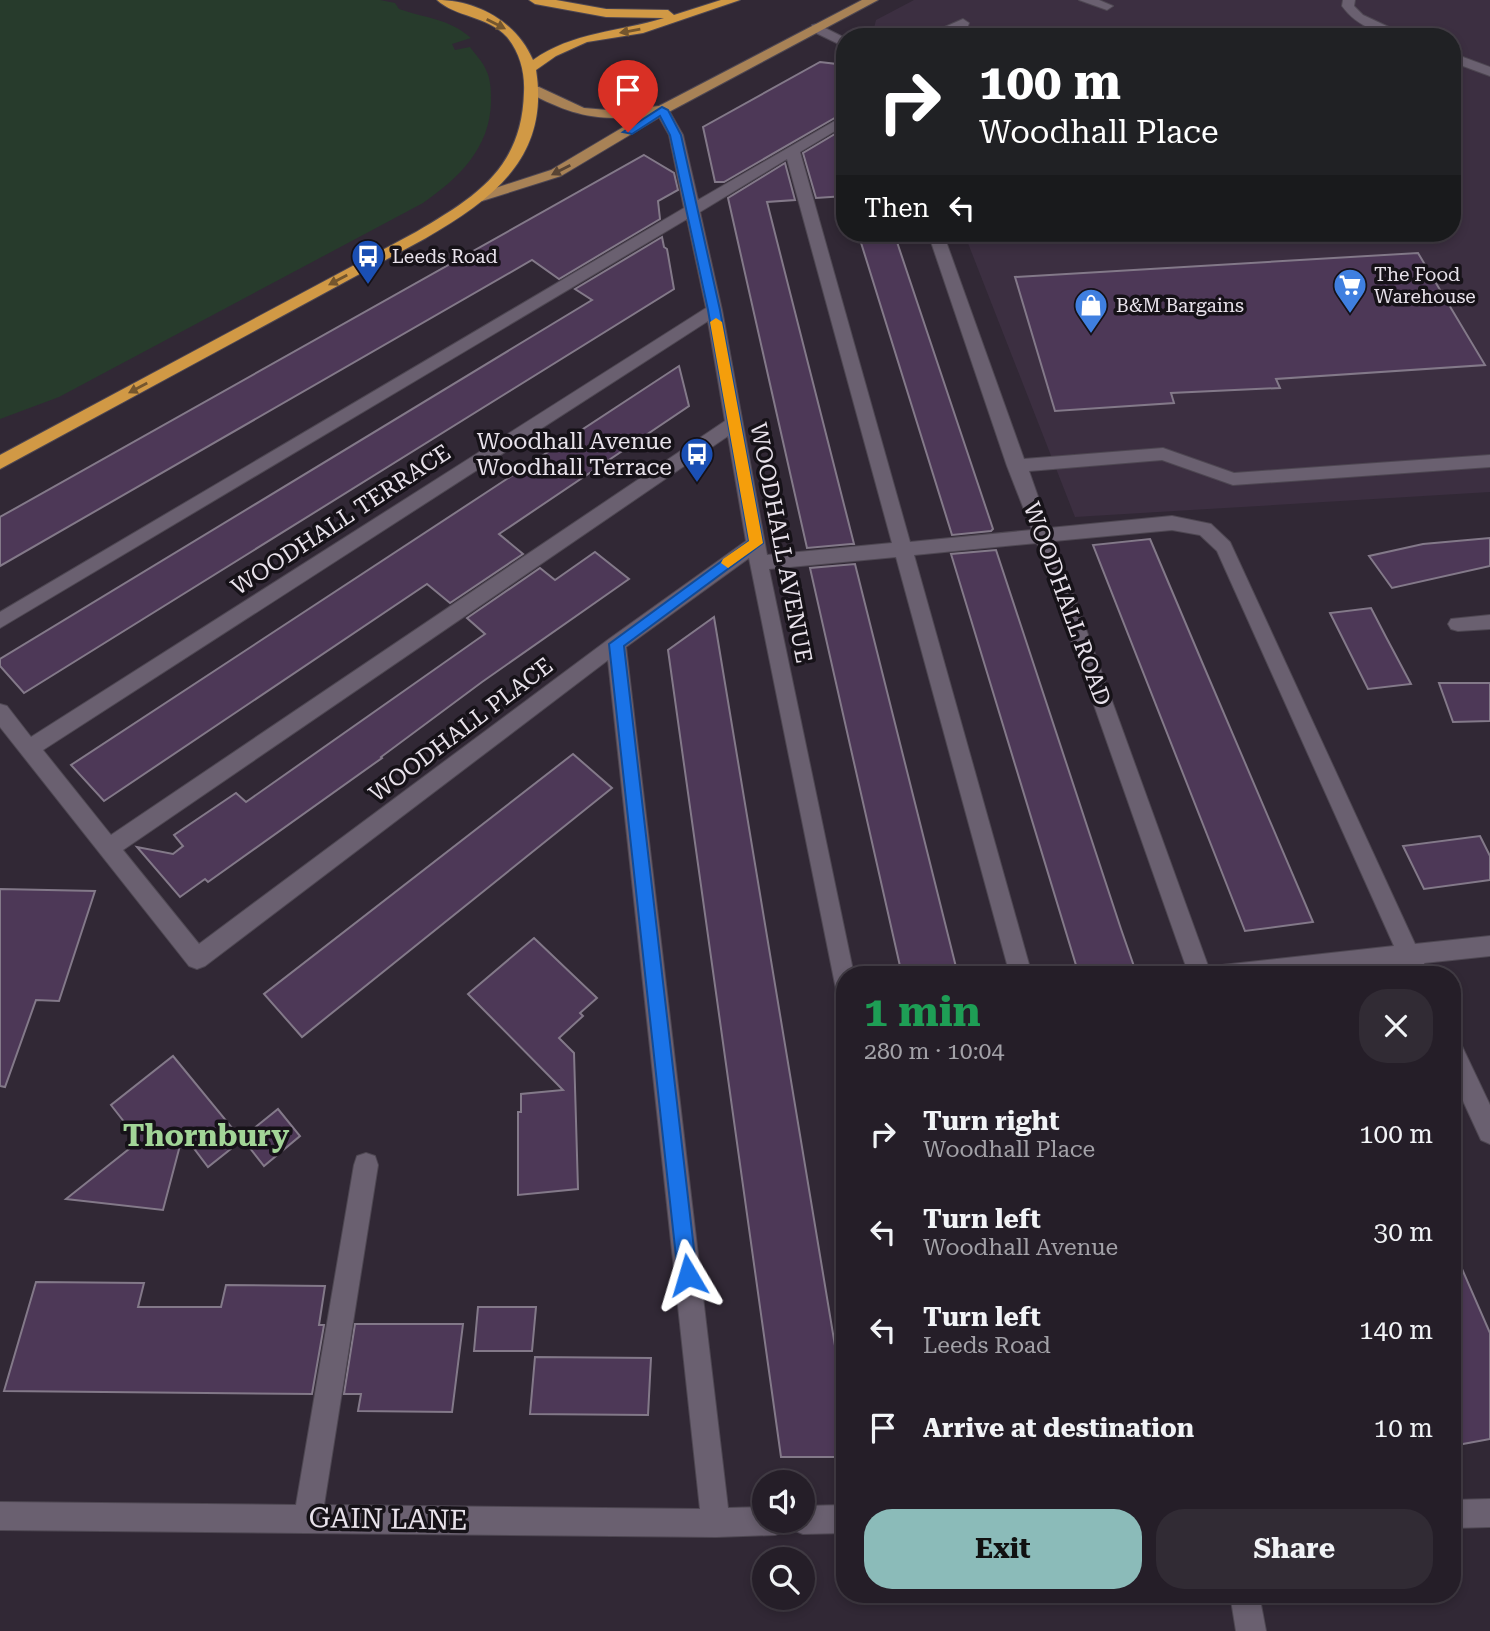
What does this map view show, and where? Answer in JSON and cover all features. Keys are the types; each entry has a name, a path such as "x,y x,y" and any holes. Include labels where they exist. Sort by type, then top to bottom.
{"highway":[{"path":"0,463 421,235 482,197 504,175 519,151 534,90 529,69 522,50 509,31 443,0"},
{"path":"535,0 606,13 695,13"},
{"path":"529,69 551,53 584,39 638,30 734,0"}],"main road":[{"path":"482,197 556,173 662,110 872,0"},
{"path":"534,90 582,112 619,115 662,110"}],"street":[{"path":"1085,0 1107,6"},
{"path":"1349,0 1348,6 1358,18 1382,28"},
{"path":"950,28 963,23"},
{"path":"817,28 836,38"},
{"path":"1461,61 1490,72"},
{"name":"WOODHALL AVENUE","path":"662,110 676,135 714,310 757,553 841,966"},
{"path":"0,621 836,123"},
{"path":"792,150 1019,966"},
{"name":"WOODHALL ROAD","path":"938,242 1197,966"},
{"name":"WOODHALL TERRACE","path":"30,748 714,310"},
{"path":"0,712 108,849 733,424"},
{"path":"1016,466 1163,454 1233,479 1490,461"},
{"path":"757,553 903,548 1172,523 1205,529 1224,547 1414,966"},
{"name":"WOODHALL PLACE","path":"108,849 198,960 616,644 757,553"},
{"path":"1458,624 1490,622"},
{"path":"616,644 716,1523"},
{"path":"1298,966 1490,946"},
{"path":"1461,1069 1490,1132"},
{"path":"308,1518 366,1165"},
{"path":"1461,1514 1490,1513"},
{"name":"GAIN LANE","path":"0,1516 752,1522"},
{"path":"815,1520 836,1519"},
{"path":"1246,1603 1251,1631"}],"shaded area":[{"path":"914,0 1490,0 1490,492 1075,517 968,242 1461,242 1461,28 874,28 876,20"}],"green space":[{"path":"0,0 380,0 395,3 399,9 446,23 471,38 452,44 455,50 470,47 485,67 490,86 489,119 479,148 470,160 449,183 423,203 59,397 0,419"}],"building":[{"path":"820,62 836,64 836,117 724,182 715,182 703,127"},
{"path":"836,133 836,197 816,198 803,153"},
{"path":"644,155 674,173 678,190 658,201 660,219 559,279 532,260 0,566 0,517"},
{"path":"785,163 795,200 767,202 854,544 807,548 728,198"},
{"path":"662,237 667,249 674,289 24,693 0,666 0,659 592,300 575,289"},
{"path":"861,242 897,242 993,529 952,535"},
{"path":"1418,253 1485,365 1276,379 1280,388 1171,393 1174,403 1055,411 1015,277"},
{"path":"679,366 689,406 499,534 523,554 450,603 427,584 104,801 71,765"},
{"path":"1490,538 1490,566 1392,588 1369,556 1423,544"},
{"path":"1150,539 1313,922 1245,931 1093,545"},
{"path":"996,550 1134,966 1076,966 951,554"},
{"path":"595,552 629,579 482,682 382,758 208,882 205,879 180,897 137,847 173,854 183,846 174,835 236,793 246,802 485,634 467,618 540,568 555,580"},
{"path":"855,564 956,966 900,966 810,568"},
{"path":"1371,608 1411,684 1368,689 1330,613"},
{"path":"714,617 836,1352 836,1457 781,1457 668,650"},
{"path":"1439,683 1490,683 1490,721 1453,722"},
{"path":"573,754 612,788 302,1037 264,994"},
{"path":"1480,836 1490,856 1490,880 1424,889 1403,846"},
{"path":"0,889 95,891 59,1001 36,1000 5,1087 0,1086"},
{"path":"534,938 597,998 580,1013 583,1016 559,1038 574,1053 578,1189 518,1195 518,1112 521,1112 521,1094 563,1090 468,994"},
{"path":"173,1056 242,1140 208,1167 183,1134 163,1210 66,1199 139,1141 111,1105"},
{"path":"278,1109 300,1136 264,1166 242,1138"},
{"path":"1461,1267 1490,1333 1490,1439 1461,1444"},
{"path":"36,1282 144,1283 138,1307 221,1307 226,1285 325,1286 319,1325 324,1325 312,1394 4,1391"},
{"path":"478,1307 536,1307 532,1351 474,1351"},
{"path":"355,1324 463,1324 452,1412 358,1411 361,1394 344,1394"},
{"path":"535,1357 651,1358 648,1415 530,1414"}],"slow traffic":[{"path":"716,322 756,543 728,563"}],"place":[{"name":"Leeds Road","path":"368,286"},
{"name":"The Food Warehouse","path":"1350,315"},
{"name":"B&M Bargains","path":"1091,335"},
{"name":"Woodhall Avenue Woodhall Terrace","path":"697,484"}],"district":[{"name":"Thornbury","path":"206,1135"}],"route":[{"path":"628,132 662,110 676,135 714,310 756,543 616,644 688,1275"}]}
